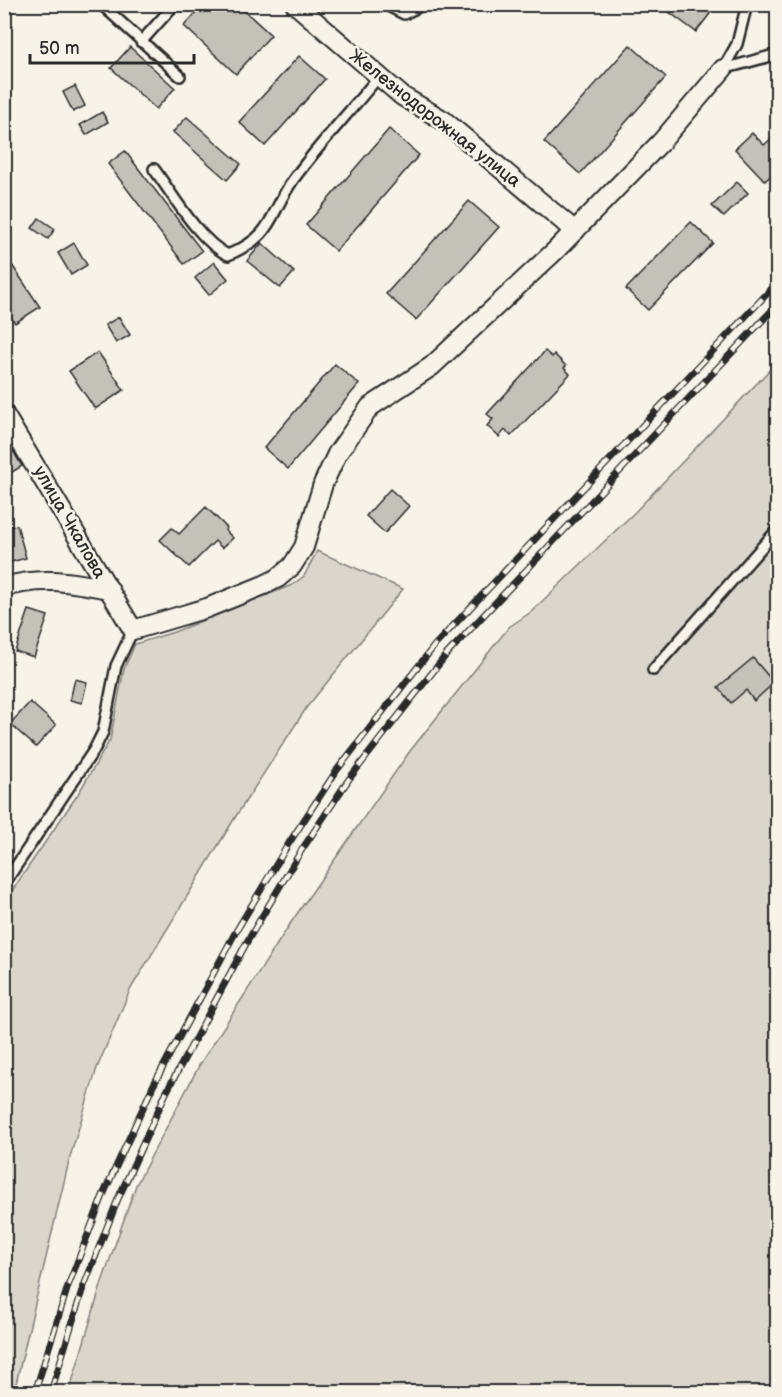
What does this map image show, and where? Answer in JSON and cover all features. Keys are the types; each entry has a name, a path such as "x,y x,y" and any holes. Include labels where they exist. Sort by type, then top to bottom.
{"street":[{"name":"Железнодорожная улица","path":"295,4 402,96 443,120 575,231"},
{"path":"133,630 207,608 264,585 285,572 304,547 324,484 337,454 370,407 432,366 575,231 661,142 723,69"},
{"name":"улица Чкалова","path":"5,416 133,630"},
{"path":"4,587 30,580 47,579 109,589"}],"lane":[{"path":"101,4 180,76"},
{"path":"141,42 175,4"},
{"path":"384,4 404,14 424,4"},
{"path":"723,69 737,45 747,4"},
{"path":"723,69 777,54"},
{"path":"154,169 188,217 218,250 228,255 246,247 270,225 292,181 379,76"},
{"path":"653,670 777,530"},
{"path":"4,884 94,750 103,732 116,666 133,630"}],"shaded area":[{"path":"777,362 777,1392 69,1392 102,1282 136,1185 200,1064 292,921 410,751 509,627 531,612 635,512"},
{"path":"317,551 403,589 307,707 236,816 130,990 97,1068 70,1157 14,1392 5,1392 5,901 78,794 110,740 124,669 135,644 174,632 292,585 304,576"}],"building":[{"path":"204,4 237,4 271,35 236,74 184,26"},
{"path":"669,4 704,4 712,11 696,32 665,9"},
{"path":"630,45 666,77 580,174 544,142"},
{"path":"130,47 175,88 156,109 111,68"},
{"path":"299,56 325,79 265,146 239,122"},
{"path":"75,86 85,106 73,112 63,92"},
{"path":"102,112 108,122 86,135 80,125"},
{"path":"187,117 241,164 227,180 173,132"},
{"path":"389,129 419,155 336,251 306,225"},
{"path":"752,133 764,145 778,133 778,169 765,181 735,149"},
{"path":"125,151 202,251 184,264 108,164"},
{"path":"737,182 748,193 724,217 712,206"},
{"path":"469,201 499,227 416,320 386,294"},
{"path":"39,218 55,229 48,239 32,228"},
{"path":"691,222 713,243 648,310 626,289"},
{"path":"74,243 87,265 71,275 58,253"},
{"path":"262,243 294,272 280,288 247,261"},
{"path":"6,256 40,307 15,323 4,307"},
{"path":"214,262 228,279 209,295 195,278"},
{"path":"119,317 130,335 116,343 105,325"},
{"path":"545,351 552,357 554,354 566,366 564,368 570,374 511,436 505,430 499,437 487,426 493,419 487,414"},
{"path":"98,352 124,390 95,409 69,371"},
{"path":"335,364 359,384 288,469 264,448"},
{"path":"12,449 22,466 7,475 4,453"},
{"path":"390,489 409,506 385,533 366,516"},
{"path":"206,507 227,528 225,530 233,538 222,548 215,541 189,567 160,540 172,528 179,534"},
{"path":"17,525 26,558 4,564 4,528"},
{"path":"29,610 48,616 34,657 15,651"},
{"path":"753,658 774,683 754,701 746,690 731,703 718,687"},
{"path":"75,679 87,682 82,703 70,700"},
{"path":"30,702 56,725 36,747 10,724"}],"railway":[{"path":"35,1392 68,1286 104,1193 153,1086 235,933 289,843 337,770 435,645 778,282"},
{"path":"51,1392 82,1291 118,1199 166,1093 248,940 301,851 349,779 446,655 778,304"}]}
